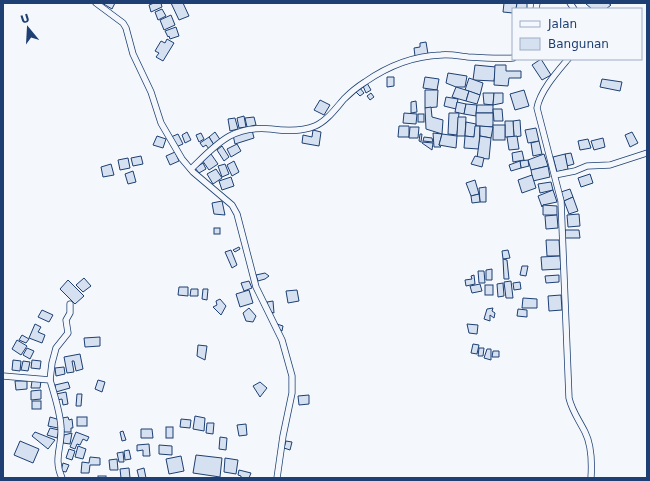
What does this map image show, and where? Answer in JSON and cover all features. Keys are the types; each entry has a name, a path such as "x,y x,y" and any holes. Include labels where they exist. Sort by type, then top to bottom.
{"street":[{"path":"96,3 123,23 126,28 133,54 151,92 165,131 182,160 235,209 256,288 282,340 290,365 293,384 277,478"},
{"path":"191,169 212,149 233,133 244,130 258,129 293,131 317,126 365,82 396,64 409,59 442,54 494,59 512,58"},
{"path":"567,60 554,76 541,96 537,108 561,201 568,398 572,410 588,437 591,452 590,478"},
{"path":"555,175 575,171 587,166 610,165 647,153"},
{"path":"62,478 57,463 61,424 50,380 56,348 68,332 66,320 70,313 70,304"},
{"path":"3,376 50,380"}],"building":[{"path":"102,3 115,3 112,9"},
{"path":"161,3 162,7 151,12 149,5"},
{"path":"171,3 183,3 189,16 179,20"},
{"path":"504,3 517,3 516,8 512,8 512,13 503,12"},
{"path":"517,3 527,3 527,8 516,8"},
{"path":"608,3 611,5 607,8 591,8 586,4"},
{"path":"162,9 166,16 158,20 155,12"},
{"path":"171,15 175,25 164,30 160,20"},
{"path":"176,27 179,36 170,39 165,31"},
{"path":"167,39 174,43 163,61 156,57 159,53 155,51 161,41 165,43"},
{"path":"426,42 428,54 415,56 414,48 420,47 420,43"},
{"path":"542,60 551,75 542,80 532,65"},
{"path":"475,65 496,67 494,81 473,80"},
{"path":"495,65 506,65 506,71 521,71 521,78 509,78 508,86 494,85"},
{"path":"448,73 467,76 465,87 456,87 446,83"},
{"path":"387,77 394,77 394,86 387,87"},
{"path":"425,77 439,79 437,90 423,88"},
{"path":"469,78 483,83 480,95 465,90"},
{"path":"602,79 622,82 620,91 600,87"},
{"path":"367,83 371,90 366,93 363,86"},
{"path":"456,87 469,91 466,101 452,97"},
{"path":"360,88 364,93 360,96 356,92"},
{"path":"425,90 438,90 437,107 425,108"},
{"path":"524,90 529,106 515,110 510,94"},
{"path":"469,91 480,95 477,104 466,101"},
{"path":"371,93 374,97 370,100 367,96"},
{"path":"483,93 494,93 493,105 484,104"},
{"path":"494,93 503,93 503,103 493,105"},
{"path":"446,97 458,99 456,109 444,106"},
{"path":"320,100 330,105 324,115 314,110"},
{"path":"416,101 417,112 411,113 411,102"},
{"path":"457,102 466,104 464,114 455,112"},
{"path":"466,104 477,105 476,116 464,114"},
{"path":"477,105 493,105 493,113 476,113"},
{"path":"431,107 432,117 443,120 442,134 426,129 425,108"},
{"path":"493,109 502,109 503,121 494,121"},
{"path":"404,113 417,114 416,124 403,123"},
{"path":"449,113 459,113 457,135 448,134"},
{"path":"476,113 493,113 493,127 476,126"},
{"path":"418,114 424,114 424,122 418,122"},
{"path":"244,116 246,127 239,128 237,118"},
{"path":"254,117 256,125 247,127 245,118"},
{"path":"458,117 466,117 465,136 457,136"},
{"path":"235,118 238,129 230,131 228,119"},
{"path":"520,120 521,136 514,137 513,121"},
{"path":"505,121 513,121 514,137 505,137"},
{"path":"466,122 476,124 474,137 465,136"},
{"path":"493,125 505,125 505,140 493,140"},
{"path":"399,126 409,126 409,137 398,137"},
{"path":"475,126 480,126 479,149 464,148 465,136 474,137"},
{"path":"480,126 493,127 491,138 480,136"},
{"path":"410,127 419,127 418,138 409,138"},
{"path":"536,128 539,141 528,143 525,130"},
{"path":"252,130 254,138 235,144 233,135"},
{"path":"313,130 321,132 319,146 302,143 303,135 312,137"},
{"path":"187,132 191,140 185,143 182,135"},
{"path":"215,132 221,141 214,145 209,137"},
{"path":"632,132 638,143 630,147 625,135"},
{"path":"201,133 204,139 199,142 196,135"},
{"path":"433,133 442,134 439,145 441,147 434,147"},
{"path":"178,134 183,144 176,147 171,137"},
{"path":"420,134 422,134 421,142 419,141"},
{"path":"442,134 457,136 456,148 439,145"},
{"path":"157,136 166,139 163,148 153,145"},
{"path":"480,136 491,138 489,159 477,158"},
{"path":"517,136 519,149 509,150 507,137"},
{"path":"209,137 214,145 209,149 206,145 203,147 200,143"},
{"path":"424,137 432,138 433,142 423,141"},
{"path":"603,138 605,147 594,150 591,141"},
{"path":"588,139 591,148 580,150 578,141"},
{"path":"539,141 542,154 533,156 531,143"},
{"path":"422,143 433,143 432,150"},
{"path":"237,144 241,151 231,157 227,149"},
{"path":"222,146 229,157 224,161 217,150"},
{"path":"522,151 524,160 513,162 512,153"},
{"path":"175,152 179,161 170,165 166,156"},
{"path":"571,153 574,164 567,166 565,154"},
{"path":"211,154 218,164 209,170 202,160"},
{"path":"544,154 548,166 531,170 528,160"},
{"path":"565,154 568,169 557,172 553,157"},
{"path":"141,156 143,164 133,166 131,158"},
{"path":"475,156 484,158 482,167 471,164"},
{"path":"128,158 130,168 120,170 118,160"},
{"path":"528,160 529,166 521,168 520,161"},
{"path":"234,161 239,172 232,176 227,165"},
{"path":"520,161 521,168 511,171 509,165"},
{"path":"203,163 206,169 199,173 195,168"},
{"path":"111,164 114,175 103,177 101,167"},
{"path":"225,164 229,174 222,177 218,166"},
{"path":"548,166 550,177 533,181 531,170"},
{"path":"216,169 222,178 213,184 207,174"},
{"path":"133,171 136,182 128,184 125,174"},
{"path":"590,174 593,183 581,187 578,178"},
{"path":"532,175 536,188 522,193 518,180"},
{"path":"231,177 234,186 222,190 219,181"},
{"path":"475,180 479,194 471,196 466,183"},
{"path":"551,182 553,190 540,193 538,184"},
{"path":"486,187 486,202 480,202 479,188"},
{"path":"570,189 573,197 564,201 561,192"},
{"path":"553,190 557,202 543,205 542,207 538,196"},
{"path":"479,194 480,202 472,203 471,196"},
{"path":"573,197 578,211 569,214 564,201"},
{"path":"222,201 225,215 214,214 212,203"},
{"path":"543,205 557,206 557,215 543,215"},
{"path":"579,214 580,226 568,227 567,215"},
{"path":"557,215 558,228 546,229 545,216"},
{"path":"214,228 220,228 220,234 214,234"},
{"path":"565,230 579,230 580,238 565,238"},
{"path":"546,240 559,240 560,256 547,256"},
{"path":"239,247 240,249 235,252 233,250"},
{"path":"231,250 237,265 232,268 225,252"},
{"path":"508,250 510,258 503,259 502,251"},
{"path":"560,256 561,269 542,270 541,257"},
{"path":"503,259 507,260 509,279 504,279"},
{"path":"522,266 528,266 526,276 520,275"},
{"path":"492,269 492,280 486,280 486,270"},
{"path":"478,271 484,271 485,283 479,283"},
{"path":"265,273 269,276 258,281 256,275"},
{"path":"474,275 475,284 466,286 465,280 472,279 471,276"},
{"path":"559,275 559,282 546,283 545,276"},
{"path":"84,278 91,286 83,292 76,285"},
{"path":"68,280 84,296 75,304 60,289"},
{"path":"249,281 252,288 244,291 241,283"},
{"path":"511,281 513,298 506,298 504,282"},
{"path":"520,282 521,289 514,290 513,283"},
{"path":"503,283 504,296 498,297 497,284"},
{"path":"480,284 482,291 472,293 470,286"},
{"path":"485,285 493,285 493,295 485,295"},
{"path":"179,287 188,287 188,296 178,295"},
{"path":"191,289 198,289 198,296 190,296"},
{"path":"203,289 208,289 207,300 202,299"},
{"path":"249,290 253,303 240,307 236,294"},
{"path":"297,290 299,301 288,303 286,291"},
{"path":"561,295 562,310 549,311 548,296"},
{"path":"523,298 537,299 537,308 522,308"},
{"path":"220,299 226,306 221,315 213,307 217,305 216,301"},
{"path":"273,301 274,313 268,308 267,302"},
{"path":"249,308 256,316 253,322 246,321 243,313"},
{"path":"493,308 492,311 495,313 494,318 490,315 490,321 484,319 487,309"},
{"path":"518,309 527,310 527,317 517,316"},
{"path":"42,310 53,315 49,322 38,317"},
{"path":"35,324 41,327 38,332 45,335 42,343 29,338"},
{"path":"277,324 283,326 282,331 279,329"},
{"path":"467,324 478,325 477,334 469,333"},
{"path":"22,335 29,339 26,343 19,340"},
{"path":"100,337 100,346 85,347 84,338"},
{"path":"17,340 27,346 21,355 12,349"},
{"path":"473,344 479,345 477,354 471,353"},
{"path":"198,345 207,346 205,360 197,356"},
{"path":"27,348 34,351 30,359 23,355"},
{"path":"479,348 484,348 483,356 478,356"},
{"path":"487,349 491,349 491,360 484,358"},
{"path":"493,351 499,351 499,357 492,357"},
{"path":"80,354 83,369 76,371 74,361 72,361 74,372 67,373 64,357"},
{"path":"13,360 21,361 20,371 12,370"},
{"path":"32,360 41,361 40,369 31,368"},
{"path":"23,361 30,362 28,371 21,370"},
{"path":"64,367 65,374 56,376 55,368"},
{"path":"98,380 105,382 102,392 95,389"},
{"path":"15,381 27,381 27,389 16,390"},
{"path":"32,381 41,381 40,388 31,388"},
{"path":"68,382 70,388 56,392 55,385"},
{"path":"260,382 267,388 260,397 253,386"},
{"path":"41,390 41,399 31,400 31,391"},
{"path":"66,392 68,404 63,405 62,399 57,400 56,394"},
{"path":"77,394 82,394 81,406 76,406"},
{"path":"309,395 309,404 299,405 298,396"},
{"path":"32,401 41,401 41,409 32,409"},
{"path":"195,416 205,418 204,431 193,429"},
{"path":"50,417 60,420 58,428 48,426"},
{"path":"68,417 69,420 72,419 73,428 71,428 71,432 64,432 62,418"},
{"path":"77,417 87,417 87,426 77,426"},
{"path":"181,419 191,420 190,428 180,427"},
{"path":"207,423 214,423 213,434 206,433"},
{"path":"246,424 247,435 239,436 237,425"},
{"path":"166,427 173,427 173,438 166,438"},
{"path":"50,428 59,430 57,438 47,435"},
{"path":"141,429 152,429 153,438 141,438"},
{"path":"123,431 126,440 122,441 120,432"},
{"path":"35,432 55,440 48,449 32,436"},
{"path":"76,432 89,437 87,441 83,439 80,445 77,444 75,449 70,447"},
{"path":"72,433 70,444 63,443 64,435"},
{"path":"220,437 227,438 226,450 219,449"},
{"path":"20,441 39,449 33,463 14,455"},
{"path":"286,441 292,442 290,450 284,448"},
{"path":"149,444 150,456 143,456 143,450 137,451 137,445"},
{"path":"159,445 172,446 172,455 159,454"},
{"path":"78,446 86,449 83,459 75,457"},
{"path":"69,449 75,451 72,460 66,458"},
{"path":"129,450 131,459 125,460 124,451"},
{"path":"123,452 124,462 119,462 117,453"},
{"path":"196,455 222,458 220,477 193,473"},
{"path":"181,456 184,471 169,474 166,459"},
{"path":"90,457 100,458 100,465 90,465 89,473 81,473 82,462 89,463"},
{"path":"225,458 238,460 236,474 224,472"},
{"path":"117,459 118,470 110,470 109,460"},
{"path":"63,463 69,465 66,472 61,471"},
{"path":"129,468 130,478 121,478 120,469"},
{"path":"144,468 146,478 139,478 137,470"},
{"path":"239,470 251,473 249,478 241,478 241,476 238,475"},
{"path":"98,476 106,476 106,478 98,478"}]}
